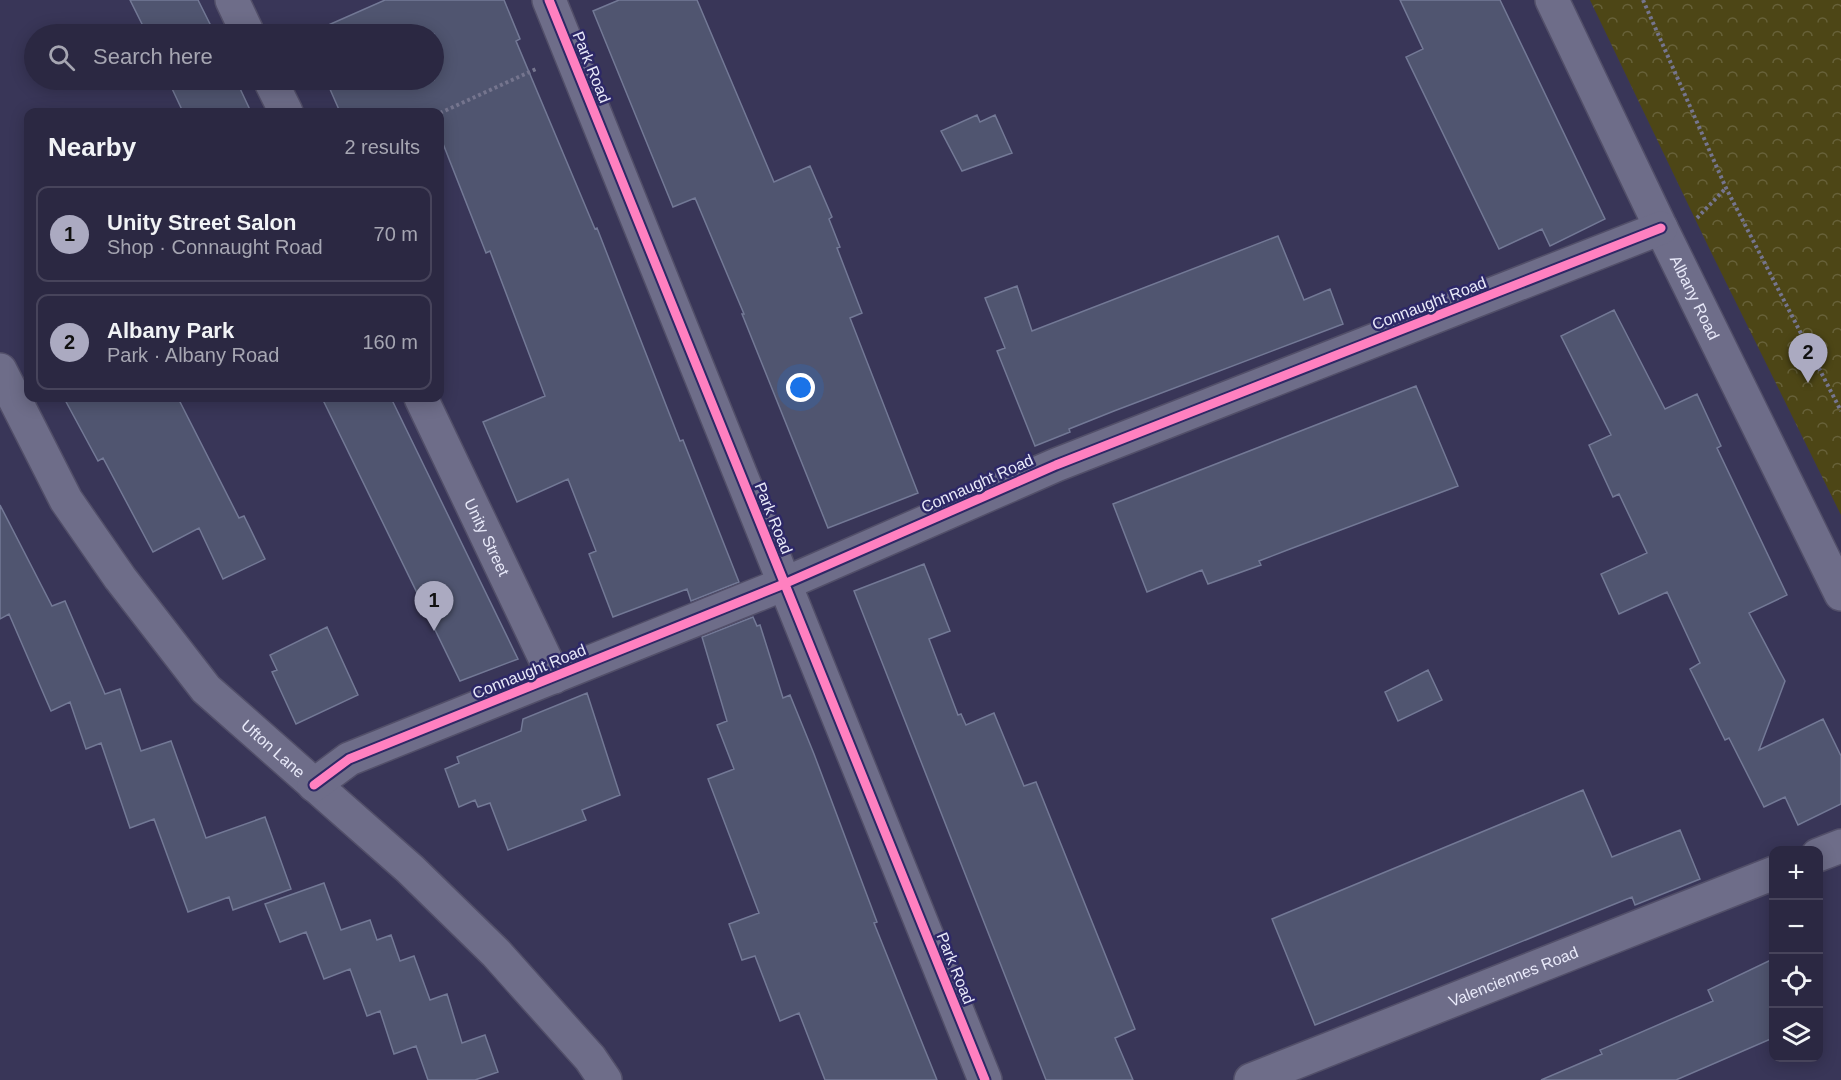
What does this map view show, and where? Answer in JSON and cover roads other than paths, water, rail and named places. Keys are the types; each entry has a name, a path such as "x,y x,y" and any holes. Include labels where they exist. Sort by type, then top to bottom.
{"street":[{"path":"232,0 244,24"},
{"name":"Park Road","path":"549,0 985,1080"},
{"name":"Albany Road","path":"1552,0 1841,594"},
{"path":"275,90 284,108"},
{"name":"Connaught Road","path":"314,785 349,759 784,584 1056,465 1661,228"},
{"name":"Ufton Lane","path":"0,370 66,500 120,578 206,689 410,869 496,953 582,1049 605,1080"},
{"name":"Unity Street","path":"423,402 554,677"},
{"path":"1823,853 1841,846"},
{"name":"Valenciennes Road","path":"1251,1080 1769,875"}],"place":[{"name":"Albany Park","path":"1808,383"},
{"name":"Unity Street Salon","path":"434,631"}]}
